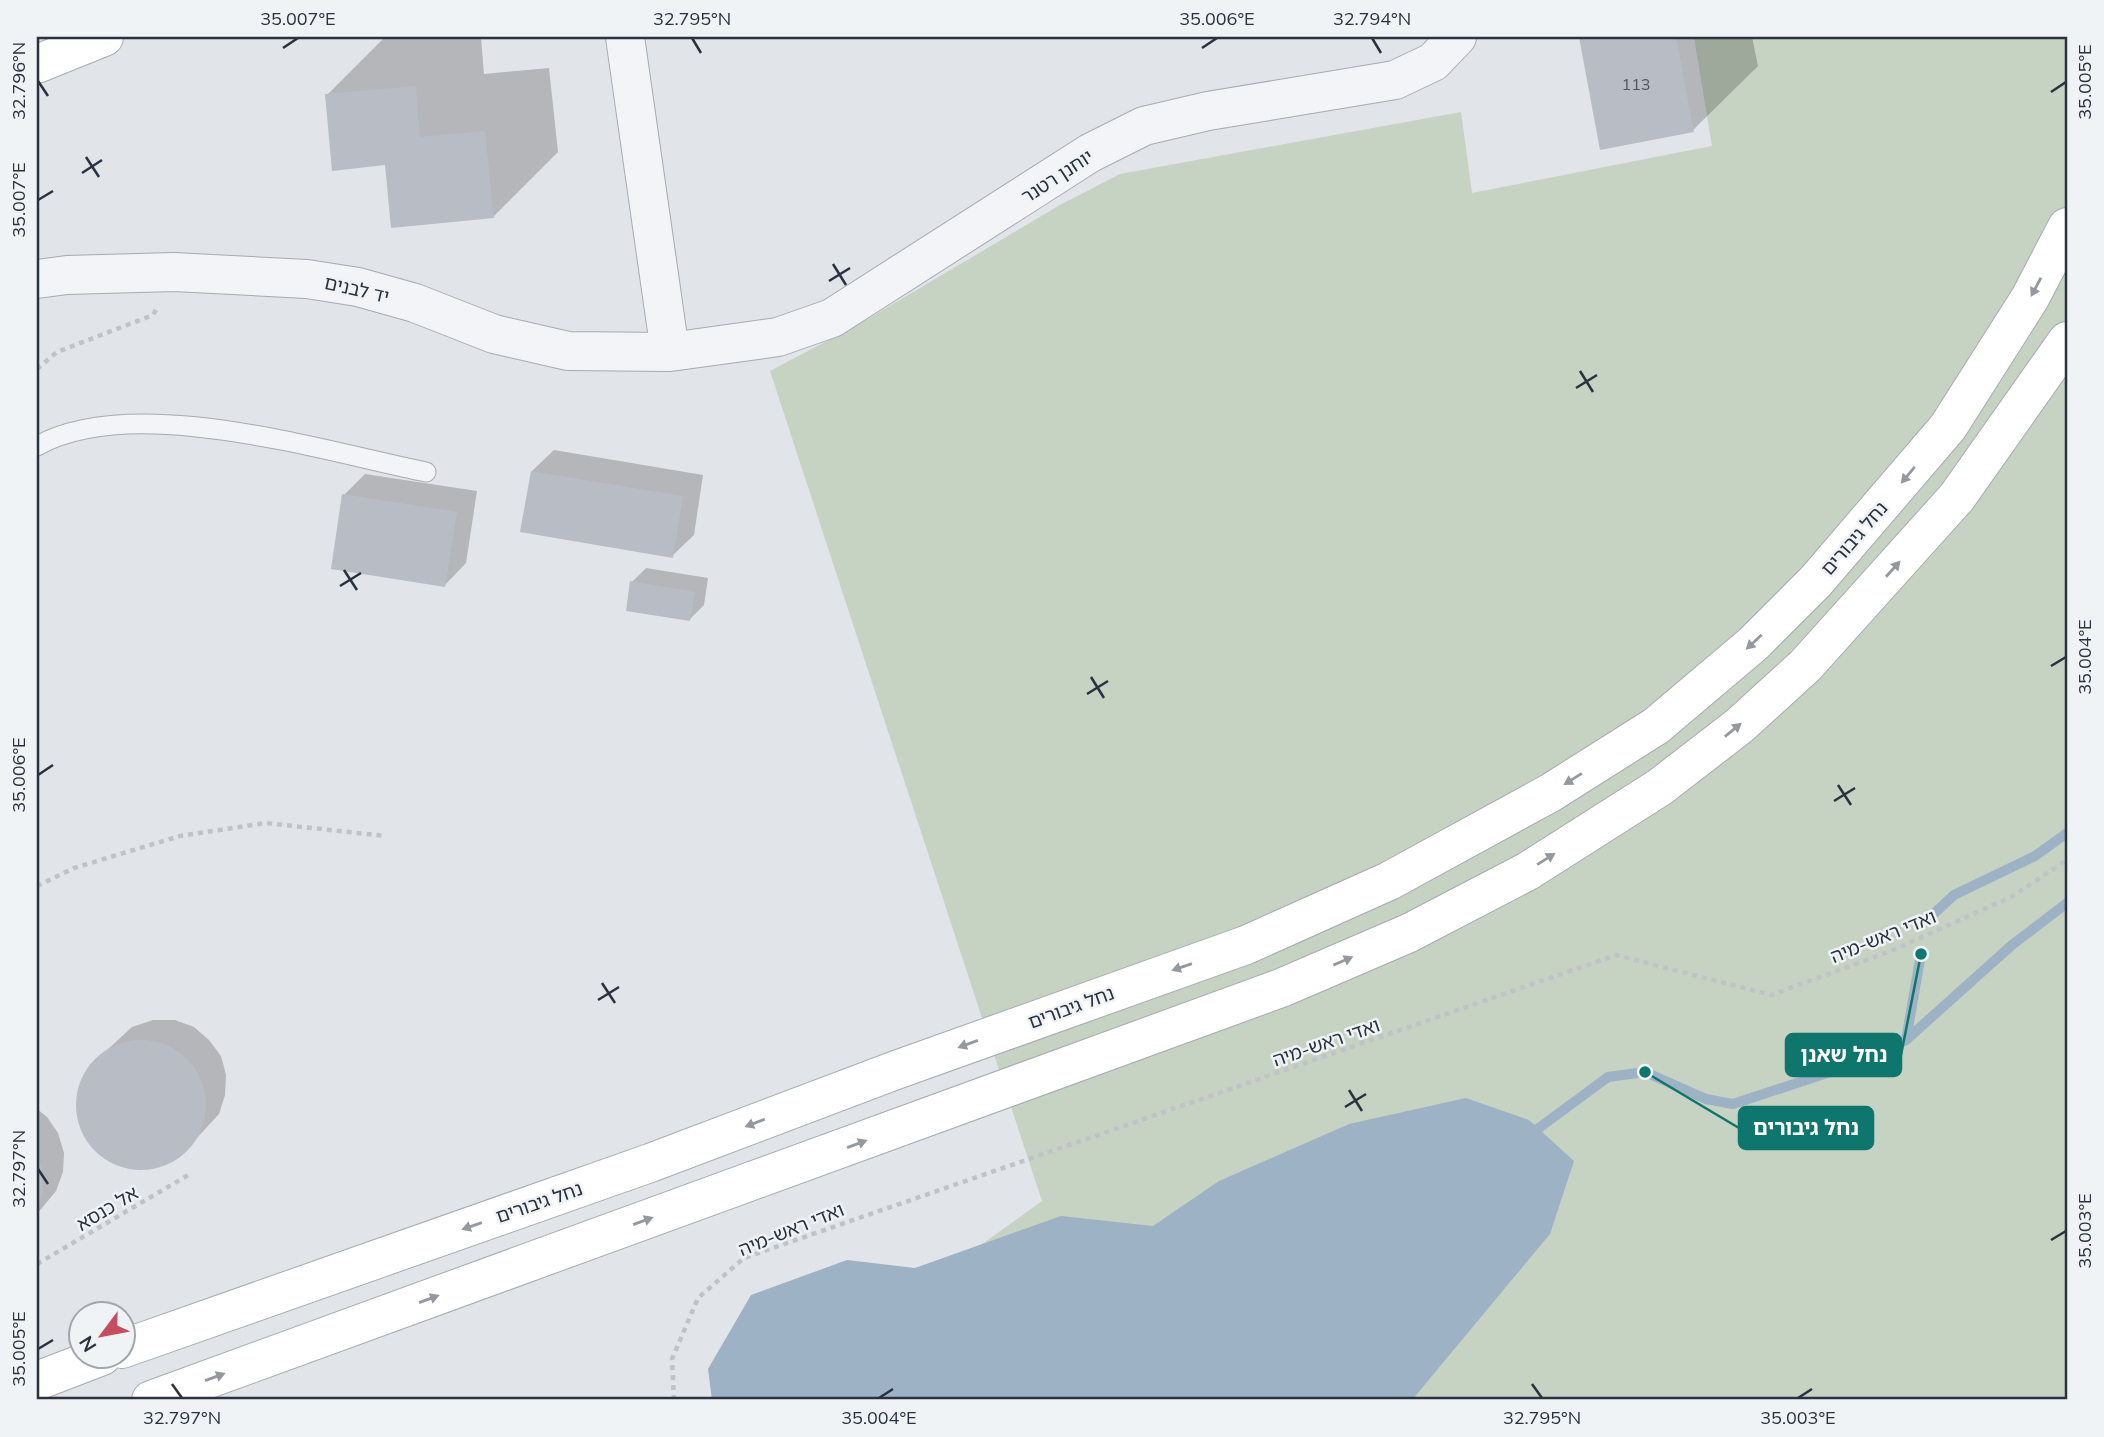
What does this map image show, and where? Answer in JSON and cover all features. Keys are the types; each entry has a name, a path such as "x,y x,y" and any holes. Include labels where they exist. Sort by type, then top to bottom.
{"main road":[{"path":"37,64 104,37"},
{"name":"נחל גיבורים","path":"136,1344 637,1168 896,1070 1247,945 1389,881 1550,793 1656,726 1754,644 1816,581 1948,427 2030,298 2067,227"},
{"path":"151,1400 1280,988 1409,933 1528,871 1660,787 1739,726 1805,666 1957,497 2067,341"},
{"path":"37,1381 66,1370"}],"street":[{"path":"625,37 670,352"},
{"name":"יוחנן רטנר","path":"670,352 778,337 832,318 1090,153 1144,126 1208,111 1395,80 1433,62 1457,37"},
{"name":"יד לבנים","path":"37,279 67,275 174,272 307,279 358,287 415,303 494,334 568,351 670,352"}],"lane":[{"path":"37,446 103,424 209,428 426,472"}],"path":[{"path":"37,369 57,352 153,315 174,272"},
{"path":"37,886 74,868 180,836 266,823 385,836"},
{"name":"ואדי ראש-מיה","path":"674,1400 672,1359 698,1298 744,1258 1616,955 1771,995 1891,951 2011,897 2067,860"},
{"name":"אל כנסא","path":"37,1264 191,1174"}],"green space":[{"path":"1694,37 2067,37 2067,1400 766,1400 1042,1201 770,371 861,323 1060,205 1120,174 1461,112 1472,193 1712,146"}],"water":[{"path":"1466,1098 1529,1120 1574,1161 1550,1234 1412,1400 712,1400 708,1369 751,1295 847,1260 915,1268 1061,1216 1153,1226 1219,1181 1349,1124"}],"building":[{"path":"1579,37 1676,37 1694,132 1600,150"},
{"path":"416,86 420,137 485,131 494,218 391,228 385,165 332,171 325,94"},
{"path":"531,471 683,496 673,558 520,532"},
{"path":"342,494 457,512 445,587 331,569"},
{"path":"630,581 695,592 690,621 626,611"},
{"path":"141,1040 166,1045 187,1059 201,1080 206,1105 201,1130 187,1151 166,1165 141,1170 116,1165 95,1151 81,1130 76,1105 81,1080 95,1059 116,1045"},
{"path":"38,1154 43,1175 42,1195 37,1210"}],"waterway":[{"path":"1927,920 1954,895 2035,856 2067,833"},
{"name":"נחל גיבורים","path":"1528,1136 1608,1077 1645,1072 1706,1099 1733,1104 1867,1060 1906,1040 2012,945 2067,903"},
{"path":"1906,1040 1921,954"}],"place":[{"name":"נחל שאנן","path":"1921,954"},
{"name":"נחל גיבורים","path":"1645,1072"}]}
